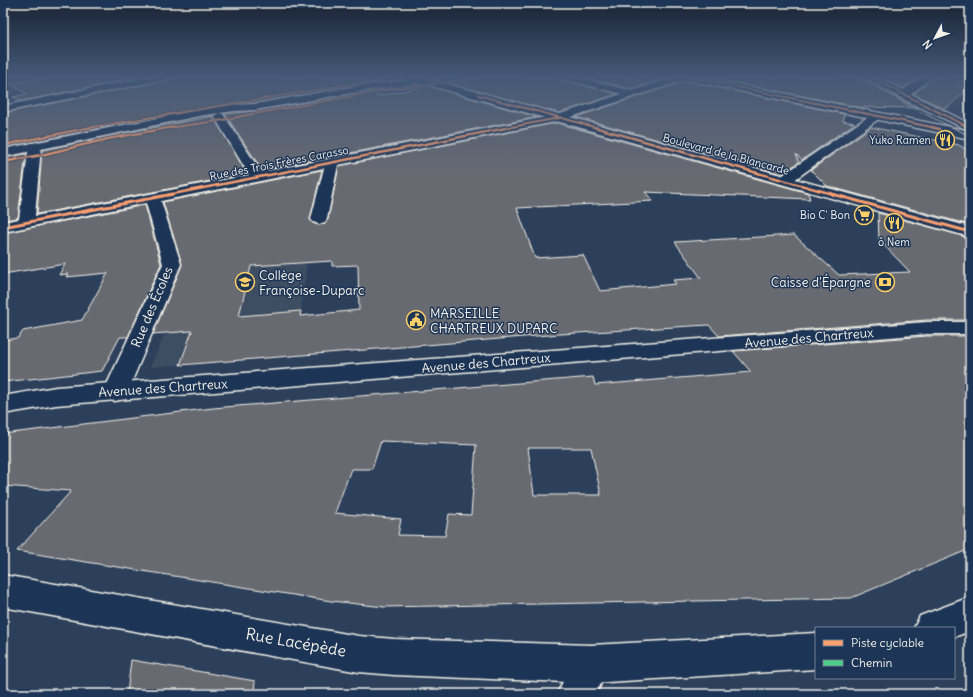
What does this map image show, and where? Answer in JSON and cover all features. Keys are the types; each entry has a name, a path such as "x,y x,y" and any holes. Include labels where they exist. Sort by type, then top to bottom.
{"street":[{"path":"3,153 134,127 152,122 227,109"},
{"path":"134,127 157,126 219,116 251,109"},
{"name":"Boulevard de la Blancarde","path":"526,109 970,232"},
{"name":"Rue des Trois Frères Carasso","path":"3,227 559,118 588,109"},
{"path":"840,109 970,135"},
{"path":"930,109 970,128"},
{"path":"219,116 257,176"},
{"path":"786,180 876,116"},
{"path":"939,128 970,145"},
{"path":"27,222 35,146"},
{"path":"319,219 332,163"},
{"name":"Rue des Écoles","path":"115,392 172,264 152,197"},
{"name":"Avenue des Chartreux","path":"3,405 56,396 927,328 970,328"},
{"name":"Rue Lacépède","path":"3,591 359,654 584,679 815,651"},
{"path":"935,627 970,614"}],"shaded area":[{"name":"Collège Françoise-Duparc","path":"431,203 307,262 301,311 227,361 150,367 168,326 302,224"}],"building":[{"path":"25,109 202,109 3,147 3,113"},
{"path":"270,109 507,109 537,117 262,170 225,114"},
{"path":"542,109 573,109 559,113"},
{"path":"602,109 818,109 844,114 843,121 855,123 802,160 796,154 799,162 782,174 576,117"},
{"path":"213,116 247,174 37,214 42,150"},
{"path":"557,123 808,193 810,199 645,192 653,201 517,208 535,258 583,255 600,291 676,284 673,280 701,278 675,242 794,235 839,275 910,272 879,240 878,213 970,238 970,320 927,320 719,336 709,325 691,326 561,334 180,365 192,331 153,334 182,265 163,202 322,170 310,219 313,223 319,225 325,223 328,219 339,166","holes":["332,261 332,266 358,265 359,310 300,316 301,311 239,316 251,266"]},
{"path":"871,127 959,145 970,152 970,225 827,186 811,170"},
{"path":"26,154 18,218 3,220 3,158"},
{"path":"145,205 161,264 128,337 120,337 102,371 3,382 3,340 18,338 23,331 82,320 108,273 66,277 68,274 59,275 65,264 3,274 3,233"},
{"path":"927,336 970,336 970,549 851,598 384,607 331,601 17,551 71,491 3,486 3,434 213,408 593,377 595,385 751,372 733,351","holes":["381,441 476,445 471,515 449,514 445,536 398,535 401,519 335,513 351,469 372,469","528,448 591,448 601,495 534,495"]},
{"path":"131,660 255,681 254,694 127,694"}],"tram line":[{"path":"915,109 970,136"}],"cycle path":[{"path":"3,145 89,128 205,109"},
{"path":"3,162 41,155 108,139 204,122 222,121 284,109"},
{"path":"527,109 970,232"},
{"path":"840,109 939,129"},
{"path":"932,109 970,128"},
{"path":"3,227 559,118"}],"place":[{"name":"Yuko Ramen","path":"945,140"},
{"name":"Bio C' Bon","path":"864,215"},
{"name":"ô Nem","path":"894,223"},
{"name":"Collège Françoise-Duparc","path":"245,282"},
{"name":"Caisse d'Épargne","path":"885,282"},
{"name":"MARSEILLE CHARTREUX DUPARC","path":"416,320"}]}
